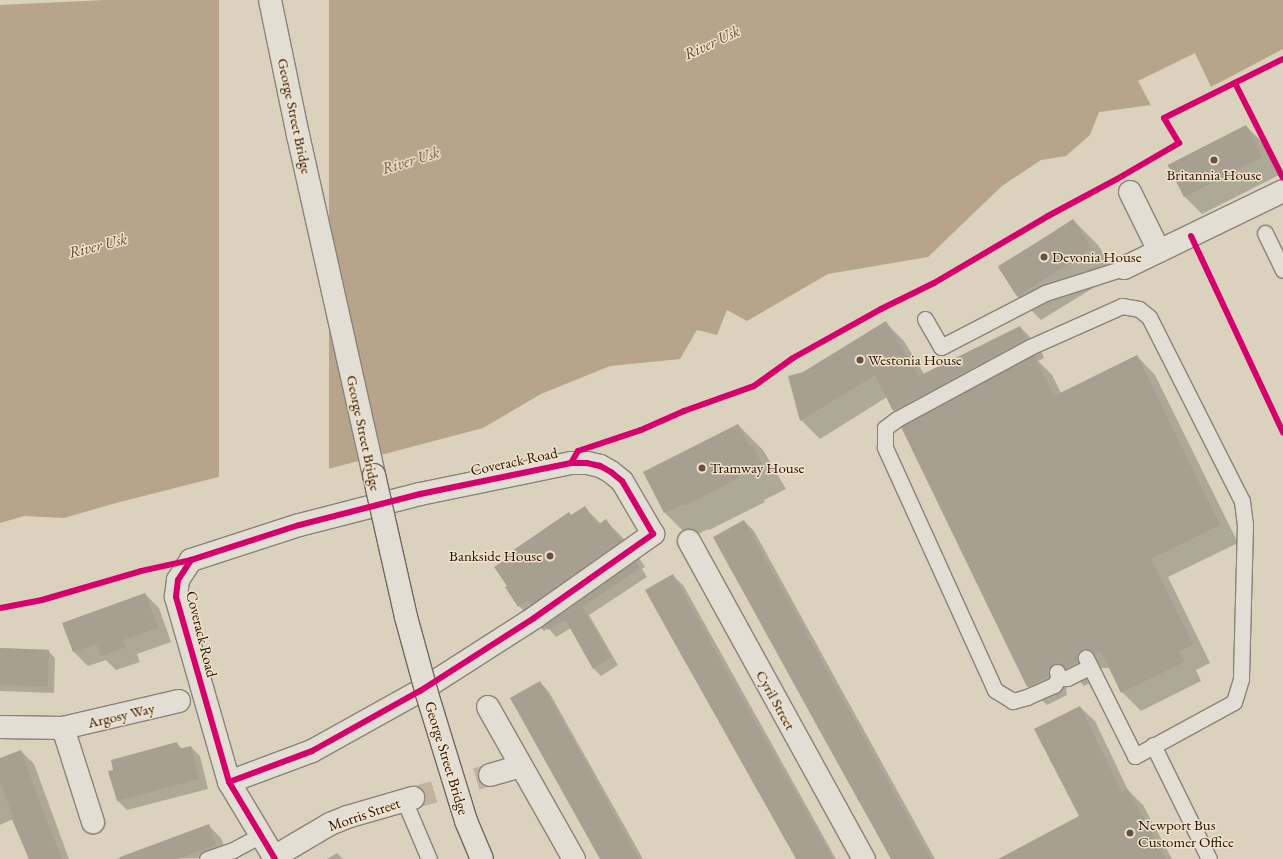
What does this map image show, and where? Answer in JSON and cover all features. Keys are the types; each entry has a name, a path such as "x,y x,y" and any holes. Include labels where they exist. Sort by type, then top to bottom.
{"street":[{"name":"George Street Bridge","path":"270,0 305,166 406,617 426,694 466,820 482,859"},
{"path":"1124,268 1283,191"},
{"path":"1130,192 1159,251"},
{"name":"Coverack Road","path":"229,782 312,751 420,691 534,618 653,534 622,481 611,472 600,466 587,463 571,463 390,502 299,525 191,560 178,580 176,597 229,782 274,858"},
{"name":"Cyril Street","path":"689,541 864,859"},
{"name":"Argosy Way","path":"0,727 63,728 179,701"},
{"path":"488,707 574,859"},
{"path":"63,728 93,822"},
{"path":"490,775 521,766"},
{"name":"Morris Street","path":"274,858 330,824 347,817 409,799"}],"lane":[{"path":"1265,233 1283,270"},
{"path":"924,319 941,347 1045,293 1124,268"},
{"path":"1122,306 1139,309 1149,317 1242,500 1245,524 1241,679 1234,702 1152,745 1135,756 1088,663 1067,678 1058,675 1054,685 1028,698 1013,701 995,690 885,447 885,428 897,419 1030,347 1122,306"},
{"path":"1152,745 1209,859"},
{"path":"409,799 429,859"},
{"path":"207,859 232,850 261,836"}],"water":[{"name":"River Usk","path":"105,0 1283,0 1283,49 1211,87 1195,53 1138,81 1151,105 1099,112 1090,135 1066,156 1041,160 1002,186 928,257 828,274 747,321 727,310 717,335 697,330 680,359 610,366 541,394 483,428 294,478 254,468 116,503 64,518 24,516 0,523 0,5"}],"pier":[{"path":"219,0 329,0 329,484 219,484"}],"building":[{"name":"Britannia House","path":"1246,125 1262,157 1184,197 1168,165"},
{"name":"Devonia House","path":"1073,219 1092,248 1017,297 998,267"},
{"path":"886,321 919,376 1020,326 1026,339 893,411 875,375 800,421 788,376 803,372"},
{"path":"1034,355 1054,396 1137,355 1220,525 1151,559 1193,644 1179,651 1184,662 1121,693 1101,651 1094,654 1086,649 1078,653 1078,662 1065,668 1059,663 1054,664 1048,670 1049,676 1027,687 901,427"},
{"name":"Tramway House","path":"738,424 750,447 753,445 762,464 739,475 740,477 684,506 683,504 664,513 643,472"},
{"name":"Bankside House","path":"585,506 598,525 606,519 621,541 531,605 528,600 518,607 505,587 507,586 494,567 508,558 506,555 569,512 571,515"},
{"path":"744,520 931,859 891,859 827,744 713,537"},
{"path":"635,562 640,568 582,607 611,657 593,669 565,619 548,630 545,626"},
{"path":"673,574 833,859 796,859 674,642 645,590"},
{"path":"145,593 158,628 123,640 126,647 101,656 96,644 73,652 62,623"},
{"path":"0,648 49,650 48,687 0,685"},
{"path":"540,681 639,859 600,859 510,698"},
{"path":"1080,706 1122,792 1128,789 1166,859 998,859 1079,816 1034,729"},
{"path":"177,742 179,749 191,746 199,779 117,801 108,771 113,770 111,760"},
{"path":"21,750 62,859 29,859 11,817 13,817 0,782 0,758"},
{"path":"209,824 216,845 178,859 120,859 120,857"}],"tunnel":[{"path":"413,798 490,775"}],"cycle path":[{"path":"571,463 578,451 641,430 684,411 754,386 793,358 881,309 934,283 1048,216 1117,179 1179,143 1164,118 1283,59"},
{"path":"1235,83 1283,178"},
{"path":"1191,236 1283,432"},
{"path":"229,782 312,751 420,691 534,618 653,534 622,481 611,472 600,466 587,463 571,463 420,494 299,525 191,560 178,580 176,597 229,782 275,859"},
{"path":"0,608 42,600 141,571 191,560"}],"place":[{"name":"Britannia House","path":"1214,160"},
{"name":"Devonia House","path":"1044,257"},
{"name":"Westonia House","path":"860,360"},
{"name":"Tramway House","path":"702,468"},
{"name":"Bankside House","path":"550,556"},
{"name":"Newport Bus Customer Office","path":"1130,833"}]}
